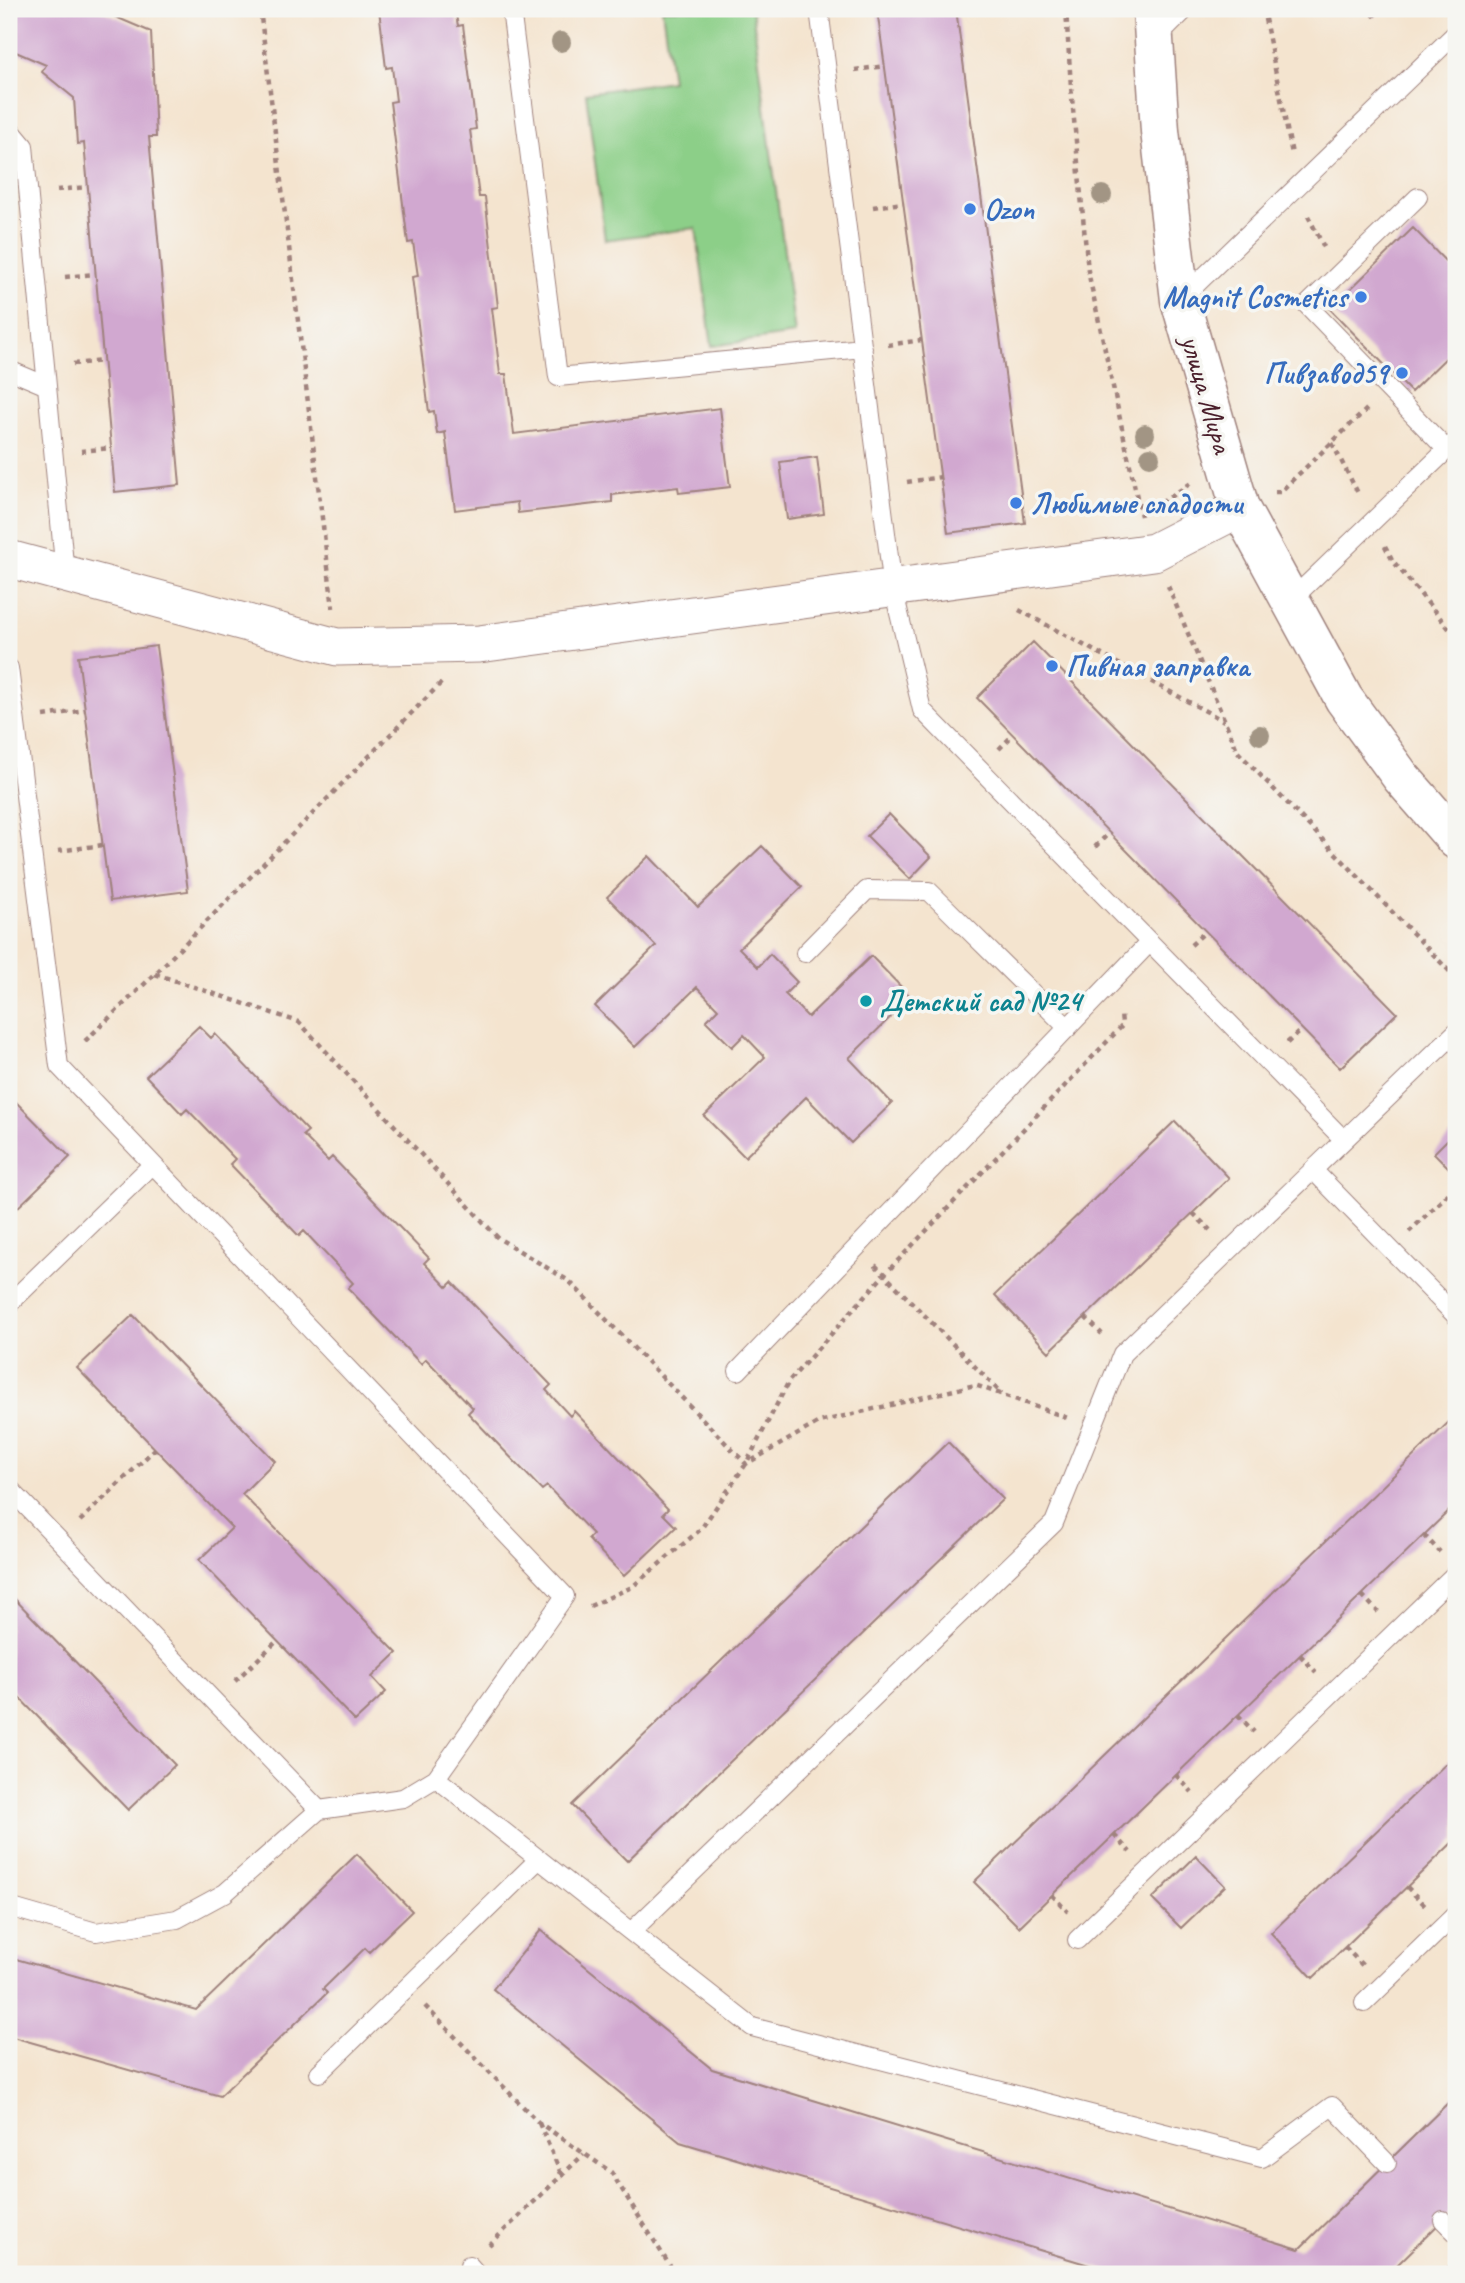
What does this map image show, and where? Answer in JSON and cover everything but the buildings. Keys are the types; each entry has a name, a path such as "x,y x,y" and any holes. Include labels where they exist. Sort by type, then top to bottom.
{"street":[{"name":"улица Мира","path":"1153,25 1160,131 1180,300 1240,509 1345,699 1401,777 1456,841"},
{"path":"9,559 337,647 479,644 1154,552 1240,509"}],"lane":[{"path":"511,9 558,376 863,348"},
{"path":"819,9 893,588 922,710 1344,1140"},
{"path":"1153,25 1186,9"},
{"path":"1180,300 1456,33"},
{"path":"9,128 24,146 65,574"},
{"path":"1289,602 1452,445 1388,388 1307,305 1418,197"},
{"path":"9,370 47,386"},
{"path":"9,668 59,1066 565,1596 436,1778 403,1797 319,1810 225,1893 177,1919 96,1932 9,1907"},
{"path":"805,953 866,890 929,891 1068,1028"},
{"path":"738,1371 1150,942"},
{"path":"631,1932 1054,1523 1122,1354 1456,1032"},
{"path":"9,1304 152,1165"},
{"path":"1313,1170 1456,1317"},
{"path":"9,1488 319,1810"},
{"path":"1077,1940 1456,1573"},
{"path":"436,1778 752,2027 1262,2158 1332,2106 1387,2163"},
{"path":"319,2073 539,1859"},
{"path":"1364,2003 1456,1914"},
{"path":"1443,2220 1456,2233"}],"path":[{"path":"260,9 337,647"},
{"path":"1066,9 1070,87 1088,271 1141,516 1154,552 1238,752 1456,978"},
{"path":"1263,9 1302,206 1325,248"},
{"path":"1280,492 1388,388"},
{"path":"961,578 1224,722"},
{"path":"59,1066 155,974 479,644"},
{"path":"15,720 85,710"},
{"path":"33,855 103,845"},
{"path":"155,974 299,1022 498,1238 569,1281 746,1464"},
{"path":"565,1596 592,1606 632,1587 701,1529 746,1464 789,1381 885,1274 1122,1026 1118,976"},
{"path":"1391,1250 1456,1186"},
{"path":"1449,1193 1456,1200"},
{"path":"858,1247 1002,1394"},
{"path":"746,1464 819,1422 975,1385 1093,1427"},
{"path":"59,1541 155,1449"},
{"path":"214,1702 277,1640"},
{"path":"408,1987 538,2122 611,2172 675,2274"},
{"path":"538,2122 562,2176"},
{"path":"473,2270 584,2154"}],"green space":[{"path":"662,9 752,9 795,334 712,346 696,228 605,240 586,93 672,81"}],"place":[{"name":"Ozon","path":"970,209"},
{"name":"Magnit Cosmetics","path":"1361,297"},
{"name":"Пивзавод59","path":"1402,373"},
{"name":"Любимые сладости","path":"1016,503"},
{"name":"Пивная заправка","path":"1052,666"},
{"name":"Детский сад №24","path":"866,1001"}]}
